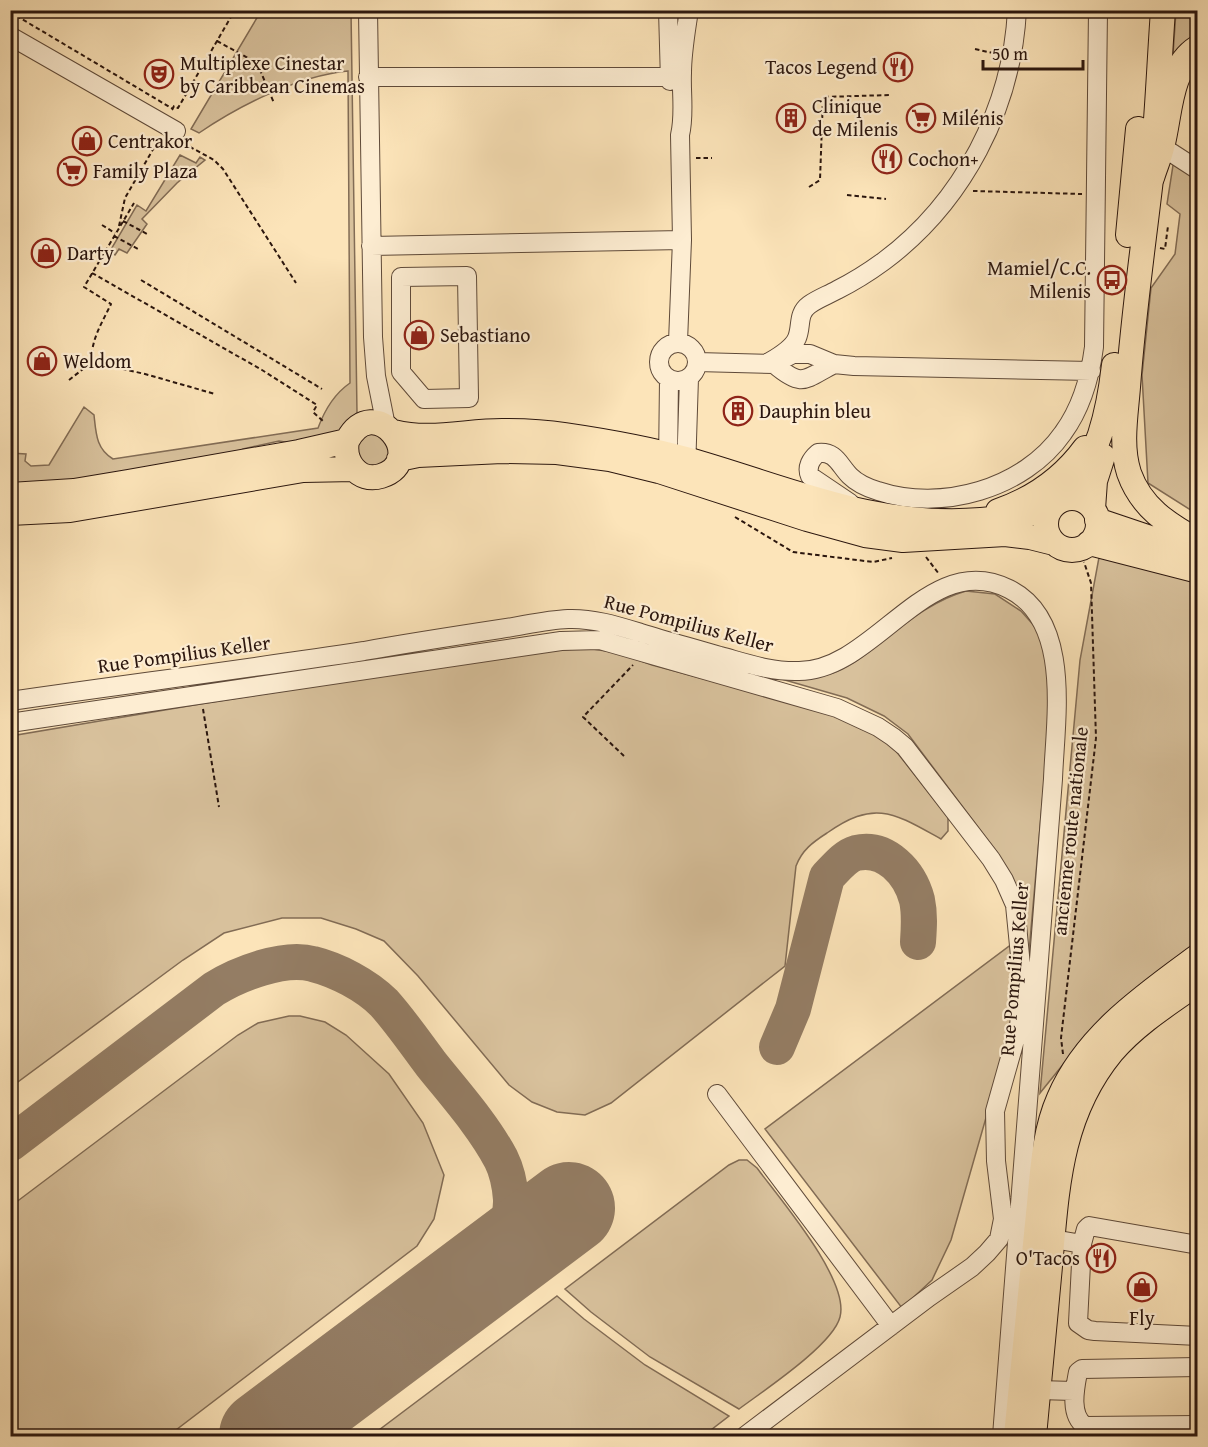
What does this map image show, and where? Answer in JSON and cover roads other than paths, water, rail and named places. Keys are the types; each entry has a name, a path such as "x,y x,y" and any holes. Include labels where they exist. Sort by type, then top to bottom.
{"highway":[{"path":"1151,176 1161,146 1172,90 1186,59 1197,49"}],"main road":[{"path":"1054,543 1047,532 1048,513 1060,503 1086,469 1107,414 1121,313 1149,10"},
{"path":"1162,10 1151,176 1131,345 1124,433 1125,452 1128,472 1138,493 1150,509 1167,524 1197,541"},
{"path":"1084,545 1096,532 1095,481 1117,416 1131,345"},
{"path":"961,522 1017,503 1041,490 1064,473 1092,438 1112,385"},
{"path":"382,427 400,445 399,459 389,472 367,477 354,469 346,456 347,441 355,429 382,427 416,436 502,430 557,434 615,442 807,519 865,535 903,540 1005,534 1030,537 1068,549 1084,545 1197,571"},
{"path":"10,495 74,491 299,452 347,441"},
{"path":"399,459 418,455 481,452 557,452 677,466 867,513 926,521 961,522 1023,516 1077,498 1086,502 1095,515 1197,554"},
{"path":"10,513 70,510 303,470 354,469"},
{"path":"1016,1437 1046,1146 1059,1098 1092,1046 1113,1022 1197,956"},
{"path":"1034,1437 1057,1188 1070,1128 1084,1095 1097,1073 1127,1036 1197,983"}],"street":[{"path":"368,10 372,309 382,427"},
{"path":"668,10 673,127 680,135"},
{"path":"678,342 682,240 680,135 684,119 681,89 682,57 689,10"},
{"path":"770,364 795,341 801,316 808,306 853,282 884,261 916,233 953,191 971,165 1000,102 1012,57 1017,10"},
{"path":"867,513 810,476 809,464 813,458 819,453 830,454 839,461 849,476 859,483 897,497 916,500 952,497 997,485 1027,468 1063,434 1078,409 1091,371 1094,347 1098,10"},
{"path":"10,36 174,127"},
{"path":"368,77 670,77"},
{"path":"1161,146 1197,170"},
{"path":"371,246 682,240"},
{"path":"467,276 469,398 424,399 401,372 401,309 401,277 467,276"},
{"path":"372,309 401,309"},
{"path":"678,342 692,348 696,354 677,466 669,379 659,368 658,360 664,347 678,342"},
{"path":"669,379 682,381 693,370 770,364 784,357 801,354 810,354 834,364 1091,371"},
{"path":"770,364 796,380 813,377 834,364"},
{"name":"Rue Pompilius Keller","path":"10,701 332,656 568,619 613,624 765,669 816,670 836,663 855,651 910,608 948,586 967,580 989,581 1011,590 1029,604 1041,620 1056,663 1057,690 1053,779 1002,1437"},
{"path":"10,723 561,641 600,640 837,708 878,727 905,747 992,859 1015,905 1023,986 1019,1026 995,1111 996,1161 1004,1219 999,1239 972,1267 745,1437"},
{"path":"717,1094 891,1326"},
{"path":"1197,1245 1089,1226 1082,1244 1078,1323 1095,1331 1197,1336"},
{"path":"1053,1239 1082,1244"},
{"path":"1197,1367 1082,1368 1078,1372 1070,1415 1080,1423 1091,1427 1197,1425"},
{"path":"1038,1390 1074,1391"}],"place":[{"name":"Tacos Legend","path":"898,67"},
{"name":"Multiplexe Cinestar by Caribbean Cinemas","path":"159,74"},
{"name":"Clinique de Milenis","path":"791,118"},
{"name":"Milénis","path":"921,118"},
{"name":"Centrakor","path":"87,141"},
{"name":"Cochon+","path":"887,159"},
{"name":"Family Plaza","path":"72,171"},
{"name":"Darty","path":"46,253"},
{"name":"Mamiel/C.C. Milenis","path":"1112,280"},
{"name":"Sebastiano","path":"419,335"},
{"name":"Weldom","path":"42,361"},
{"name":"Dauphin bleu","path":"738,411"},
{"name":"O'Tacos","path":"1101,1258"},
{"name":"Fly","path":"1142,1287"}]}
